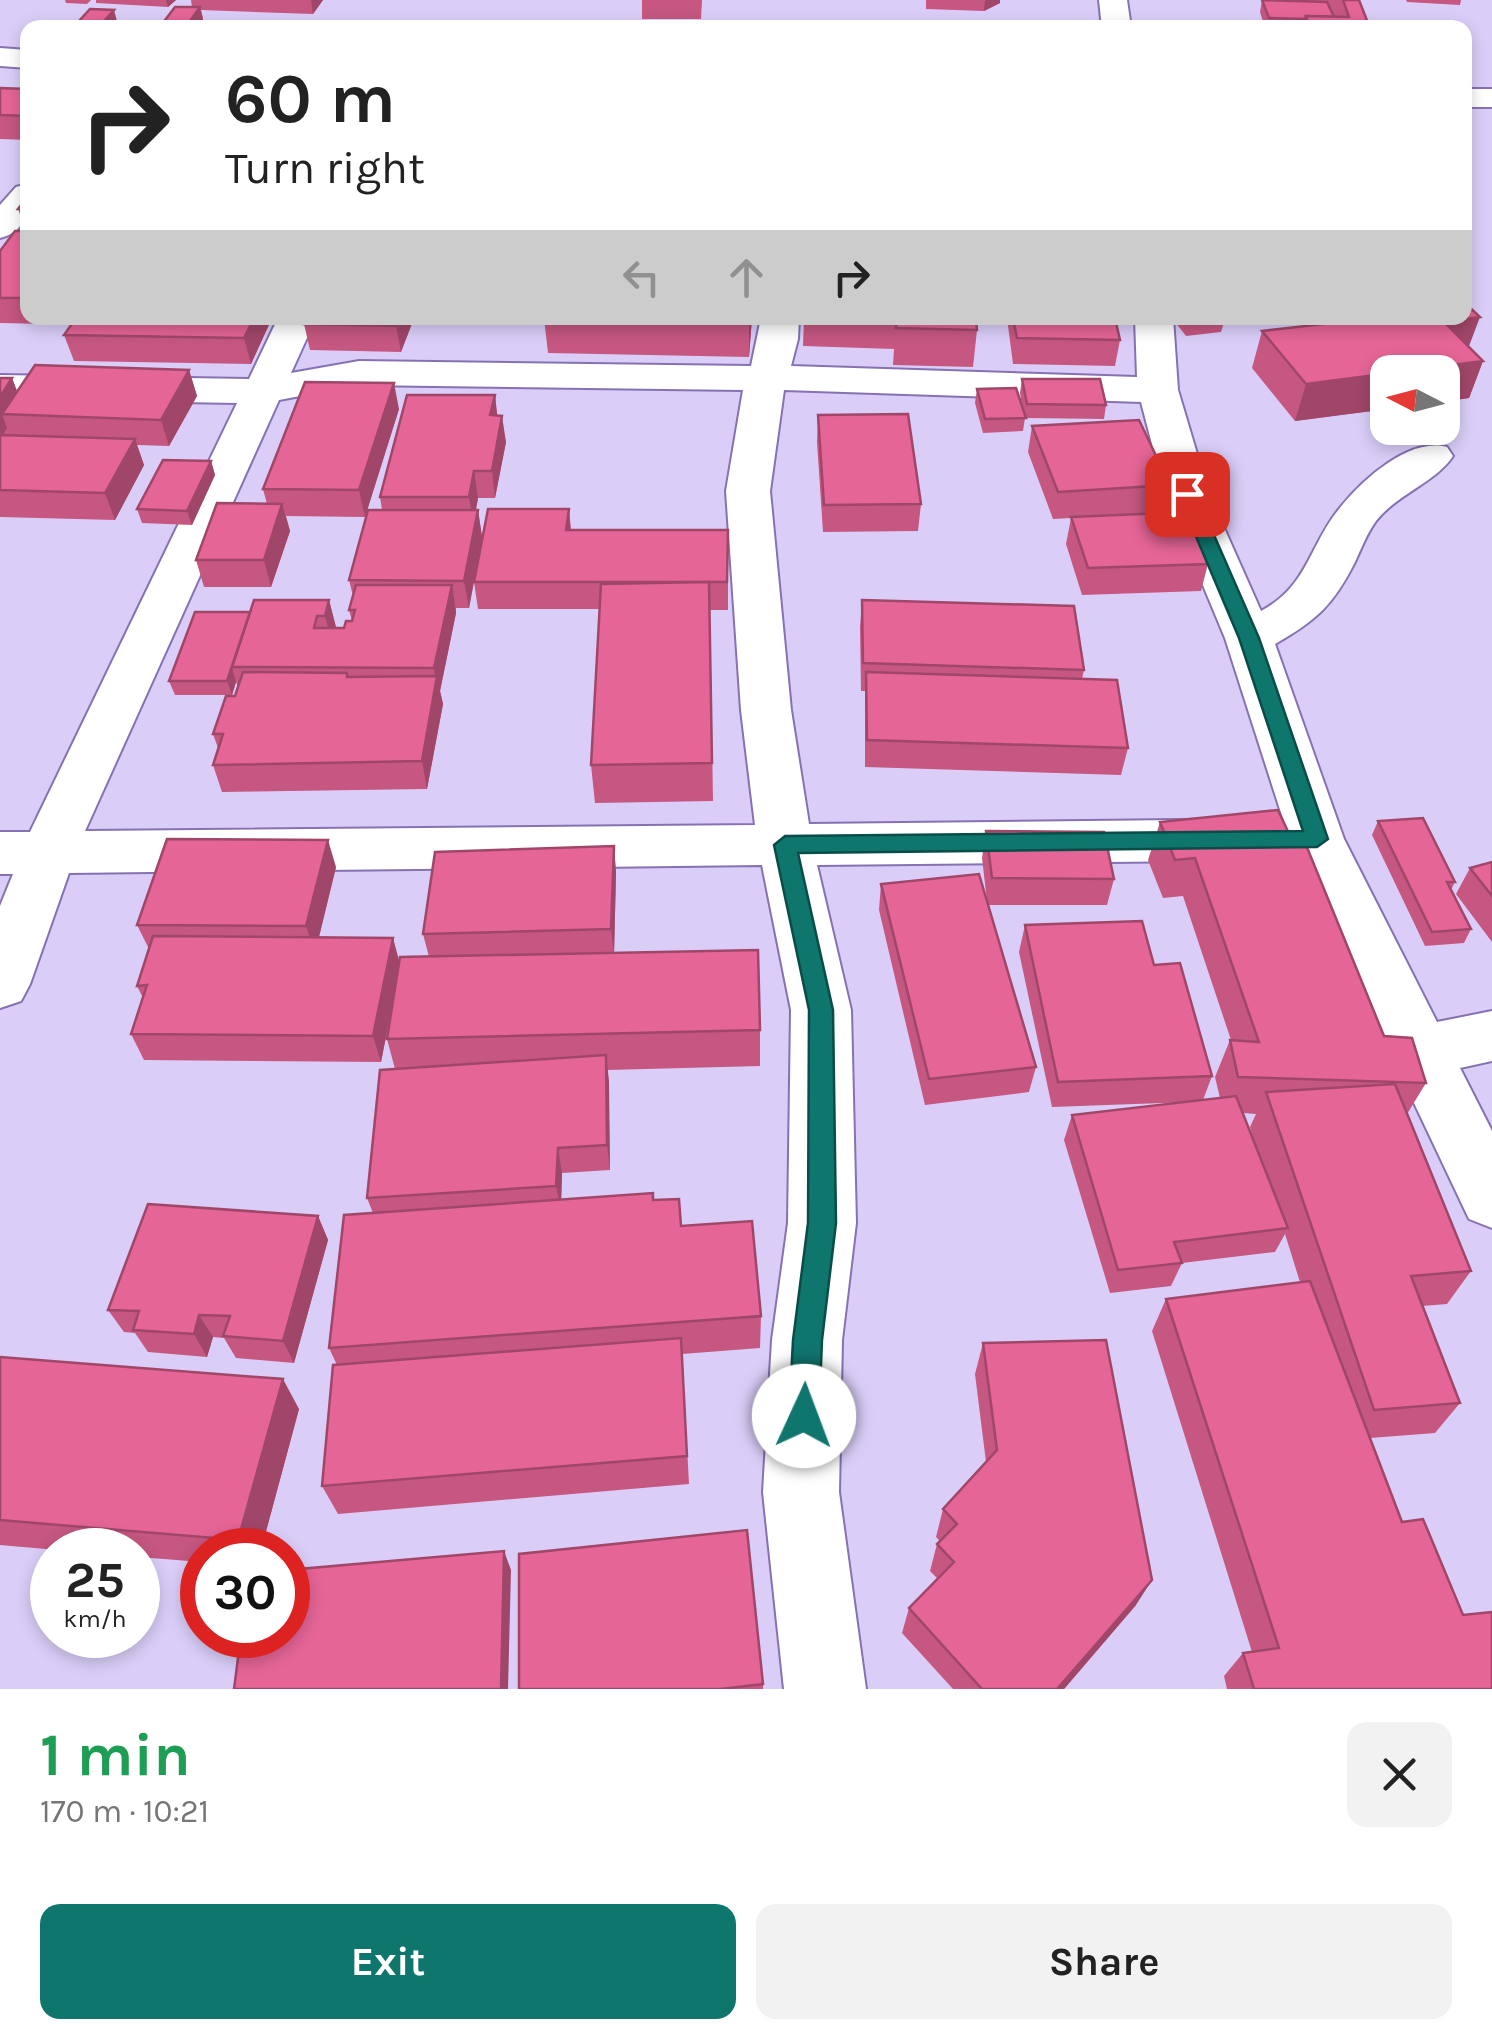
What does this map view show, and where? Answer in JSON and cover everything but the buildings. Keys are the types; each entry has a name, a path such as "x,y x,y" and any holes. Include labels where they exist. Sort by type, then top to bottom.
{"street":[{"path":"0,227 20,203"},
{"path":"0,984 24,853 294,325"},
{"path":"780,325 759,404 748,491 766,710 785,845 821,1010 822,1223 807,1340 801,1492 825,1689"},
{"path":"1154,325 1158,390 1187,494 1249,638 1317,839 1424,1051 1492,1198"},
{"path":"0,387 262,391 359,373 854,379 1158,390"},
{"path":"1249,638 1296,612 1317,590 1356,516 1389,484 1432,456"},
{"path":"24,853 1317,839"},
{"path":"1424,1051 1492,1036"}],"route":[{"path":"804,1416 807,1340 822,1223 821,1010 785,845 1317,839 1249,638 1187,494"}]}
